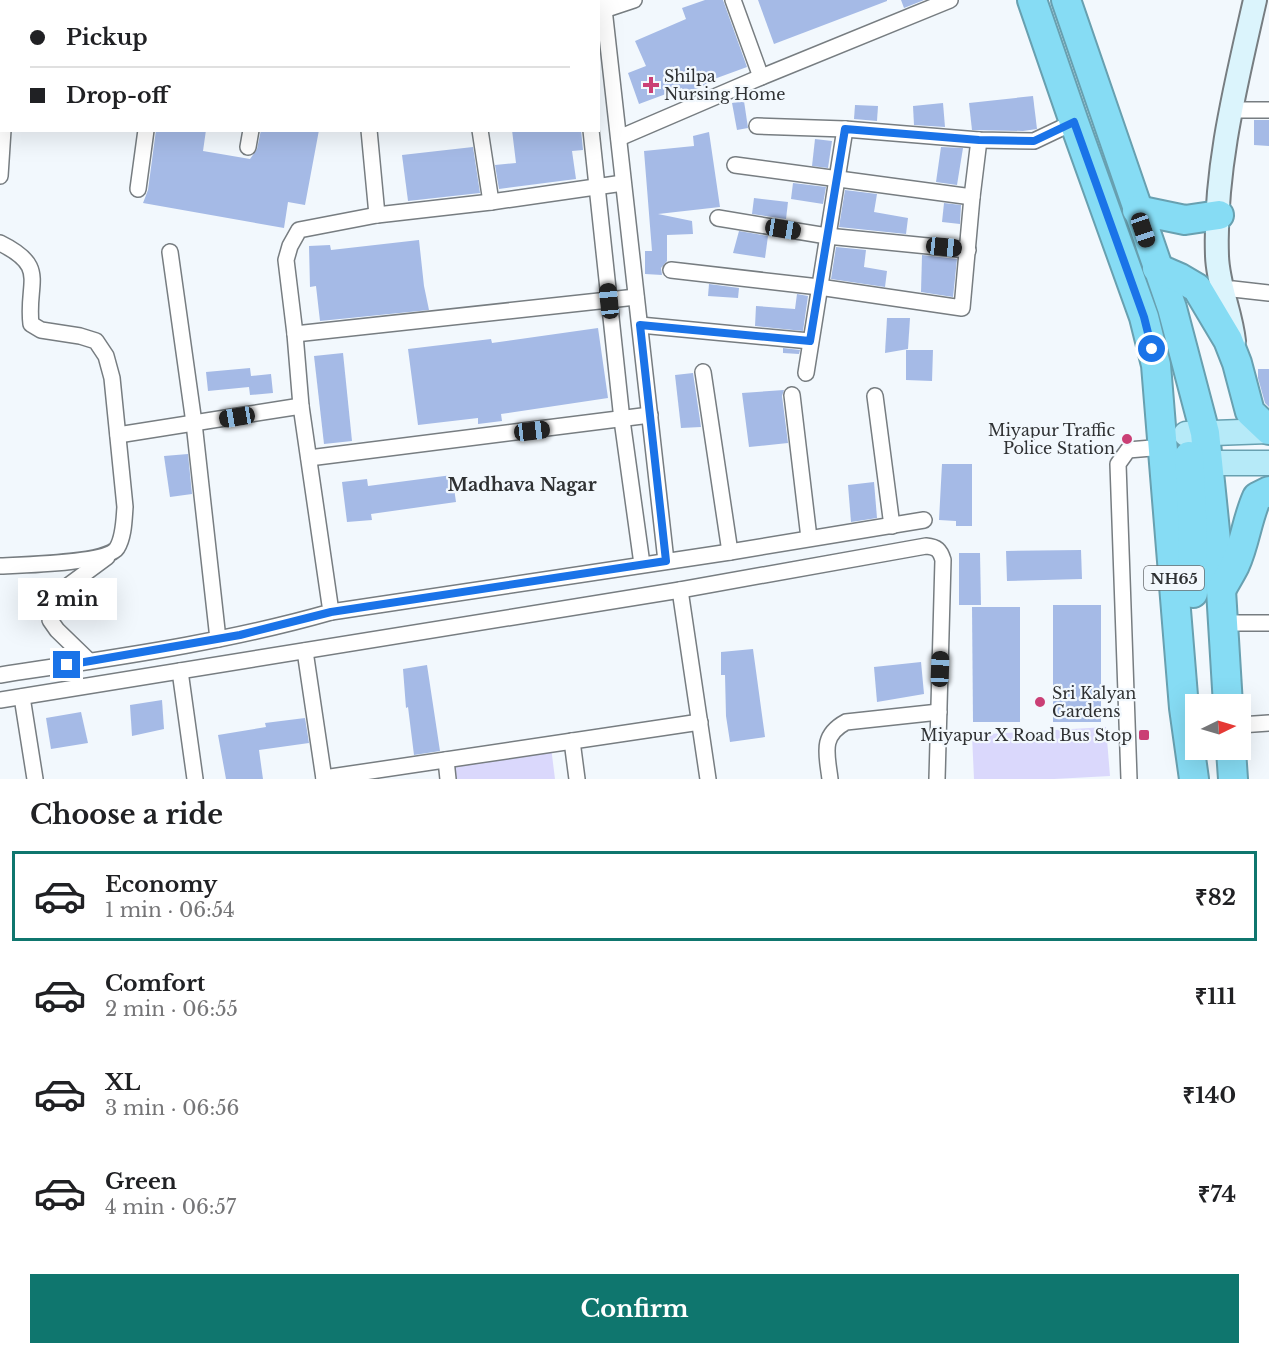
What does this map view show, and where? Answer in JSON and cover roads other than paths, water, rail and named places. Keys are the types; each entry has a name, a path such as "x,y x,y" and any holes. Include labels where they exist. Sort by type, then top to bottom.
{"highway":[{"name":"NH65","path":"1032,0 1144,317 1156,365 1185,438 1198,463 1221,590 1227,694"},
{"name":"NH65","path":"1066,0 1175,319 1185,438 1184,708 1194,779"},
{"path":"1050,52 1080,40"},
{"path":"1062,87 1092,77"},
{"path":"1137,210 1185,220 1218,215"},
{"path":"1157,268 1197,288 1228,340 1237,363 1250,412 1269,431"},
{"path":"1184,708 1193,654 1192,514 1198,463"},
{"path":"1221,590 1235,565 1245,537 1250,512 1257,497 1269,491"},
{"path":"1232,760 1233,779"}],"main road":[{"path":"1185,438 1269,431"},
{"path":"1198,463 1269,463"}],"street":[{"path":"634,0 602,8 619,138 666,561"},
{"path":"733,0 761,77"},
{"path":"619,138 950,0"},
{"path":"1237,363 1217,257 1218,215 1230,110 1255,0"},
{"path":"1230,110 1269,110"},
{"path":"757,126 845,129 979,140 1034,141 1074,122"},
{"path":"806,374 845,129"},
{"path":"0,176 3,132"},
{"path":"138,189 146,132"},
{"path":"248,147 250,132"},
{"path":"369,132 377,215"},
{"path":"480,132 491,202"},
{"path":"591,132 622,420 642,564"},
{"path":"671,270 819,287 962,308 979,140"},
{"path":"735,165 972,197"},
{"path":"331,612 301,406 296,334 286,260 290,246 299,230 377,215 491,202 623,183"},
{"path":"718,218 827,236 968,250"},
{"path":"0,243 26,259 33,274 32,324 40,330 80,336 96,341 105,356 112,378 124,515 117,548 83,577 61,591 52,603 50,620 57,630 89,661"},
{"path":"170,252 194,423 218,639"},
{"path":"1222,291 1269,293"},
{"path":"296,334 636,297"},
{"path":"640,325 810,341"},
{"path":"703,372 730,552"},
{"path":"792,395 809,538"},
{"path":"875,396 885,526 877,555"},
{"path":"118,435 301,406"},
{"path":"309,458 650,415"},
{"path":"1129,779 1118,464 1128,450 1185,438"},
{"path":"0,675 218,639 331,612 730,552 924,520"},
{"path":"0,700 680,590 926,546 935,547 943,560 937,779"},
{"path":"0,566 80,560 109,555"},
{"path":"680,590 708,779"},
{"path":"1224,623 1269,623"},
{"path":"168,648 176,672 195,779"},
{"path":"305,651 324,778 700,722"},
{"path":"22,697 35,779"},
{"path":"830,779 826,745 832,731 837,727 846,722 939,712"},
{"path":"1251,724 1269,723"},
{"path":"572,741 577,779"},
{"path":"446,760 448,779"}],"place":[{"name":"Shilpa Nursing Home","path":"651,85"},
{"name":"Miyapur Traffic Police Station","path":"1127,439"},
{"name":"Sri Kalyan Gardens","path":"1040,702"},
{"name":"Miyapur X Road Bus Stop","path":"1144,735"}],"district":[{"name":"Madhava Nagar","path":"522,485"}]}
